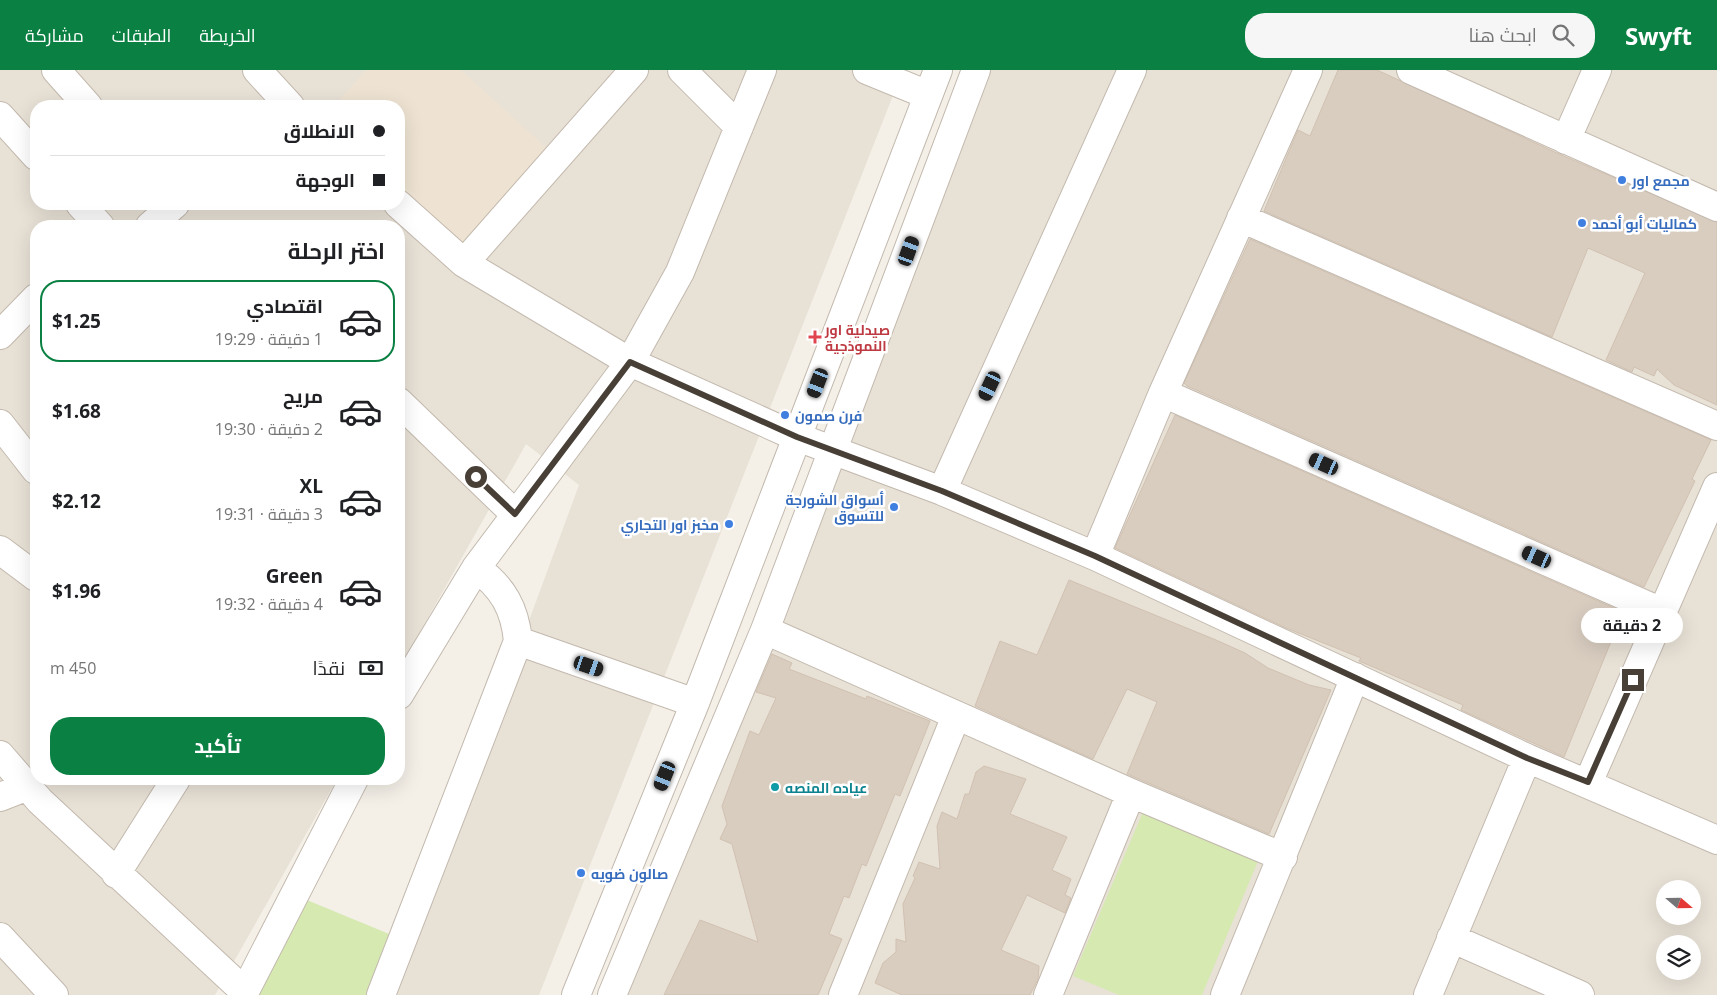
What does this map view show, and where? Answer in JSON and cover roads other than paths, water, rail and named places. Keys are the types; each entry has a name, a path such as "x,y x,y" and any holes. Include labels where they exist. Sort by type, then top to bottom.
{"street":[{"path":"56,70 83,100"},
{"path":"257,70 279,100"},
{"path":"464,263 634,70"},
{"path":"682,70 739,127"},
{"path":"405,685 476,568 630,362 680,272 762,70"},
{"path":"576,995 695,703 933,82 867,70"},
{"path":"612,995 765,630 976,70"},
{"path":"942,491 1132,70"},
{"path":"1095,556 1163,394 1308,70"},
{"path":"1410,70 1717,207"},
{"path":"1566,140 1597,70"},
{"path":"0,116 30,149"},
{"path":"85,210 95,220"},
{"path":"157,220 168,210"},
{"path":"405,210 464,263 630,362 797,437 942,491 1095,556 1527,758 1588,782 1717,840"},
{"path":"1241,218 1717,426"},
{"path":"0,335 30,304"},
{"path":"1163,394 1662,612"},
{"path":"405,408 515,514"},
{"path":"0,424 30,462"},
{"path":"1588,782 1717,487"},
{"path":"0,550 30,572"},
{"path":"381,995 518,641 511,607 502,591 491,578 476,568"},
{"path":"765,630 1131,793 1283,857"},
{"path":"518,641 695,703"},
{"path":"1225,995 1355,677"},
{"path":"843,995 956,716"},
{"path":"0,755 40,801 244,993 351,785"},
{"path":"1428,995 1527,758"},
{"path":"116,874 172,785"},
{"path":"0,797 28,786"},
{"path":"1049,995 1131,793"},
{"path":"0,937 54,995"},
{"path":"1451,938 1580,995"}],"place":[{"name":"مجمع اور","path":"1622,180"},
{"name":"كماليات أبو أحمد","path":"1582,223"},
{"name":"صيدلية اور النموذجية","path":"815,337"},
{"name":"فرن صمون","path":"785,415"},
{"name":"أسواق الشورجة للتسوق","path":"894,507"},
{"name":"مخبز اور التجاري","path":"729,524"},
{"name":"عياده المنصه","path":"775,787"},
{"name":"صالون ضويه","path":"581,873"}]}
